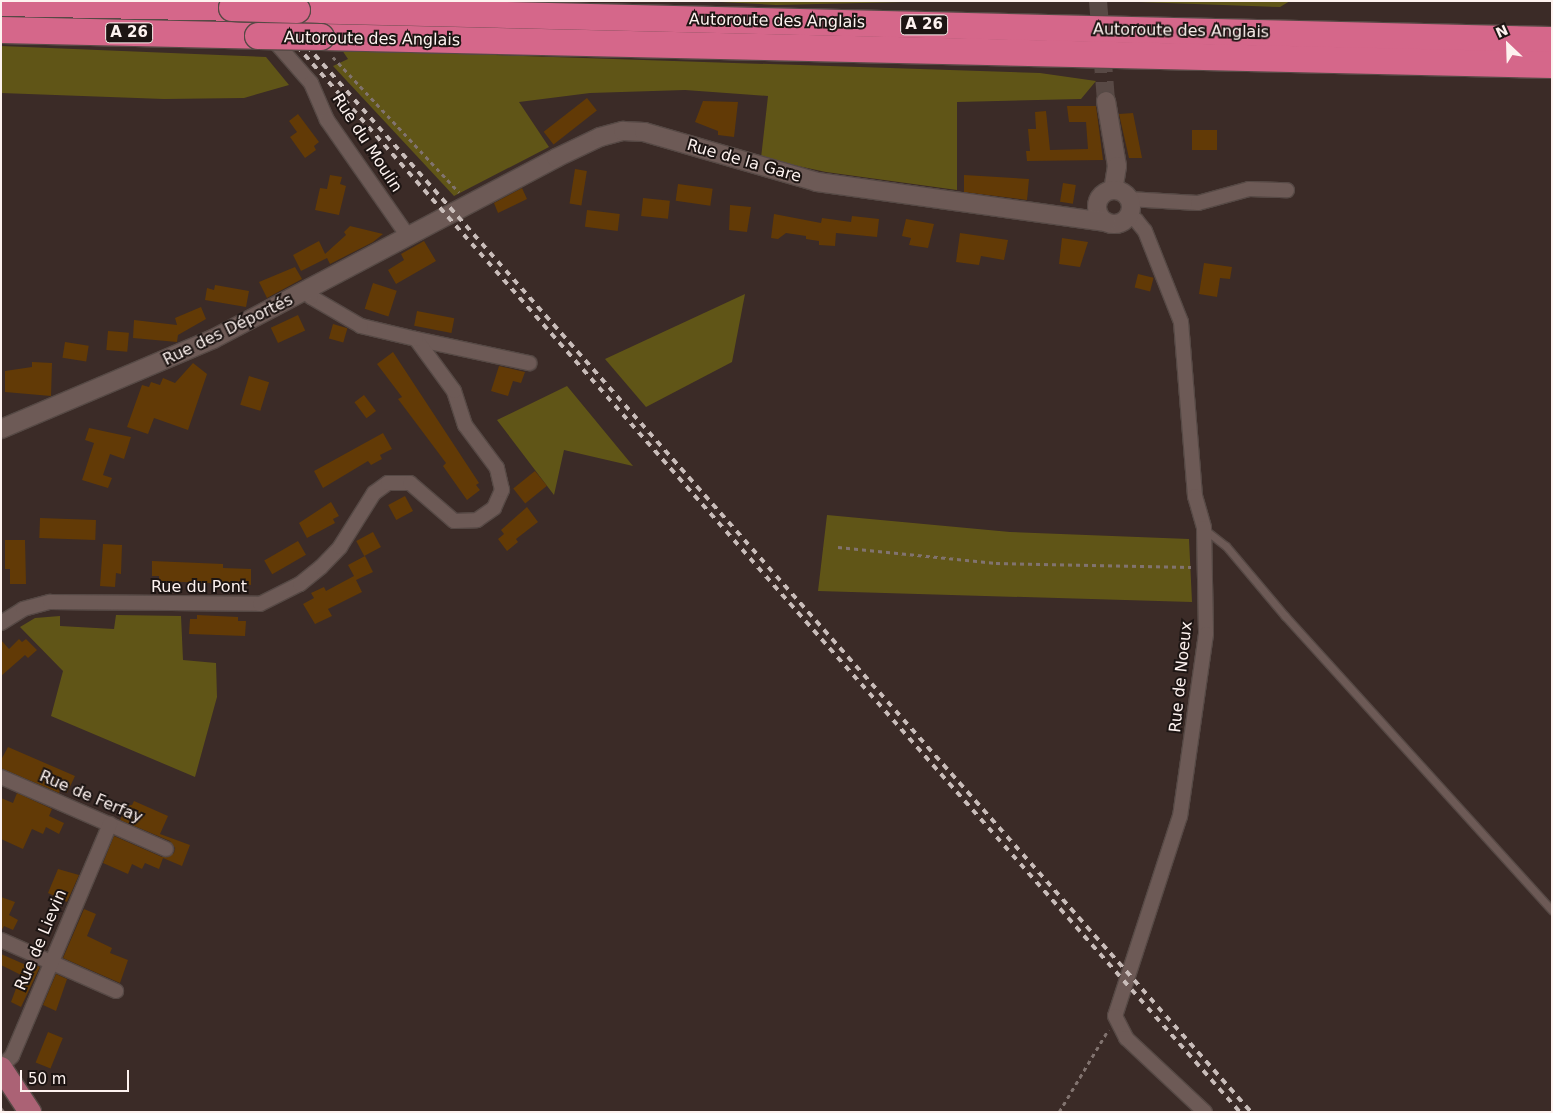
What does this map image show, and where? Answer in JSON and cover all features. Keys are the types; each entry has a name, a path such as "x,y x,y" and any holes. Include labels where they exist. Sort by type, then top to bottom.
{"highway":[{"name":"Autoroute des Anglais","path":"1,3 235,5 297,10 1552,40"},
{"name":"Autoroute des Anglais","path":"1,30 258,36 325,44 1552,65"}],"main road":[{"path":"1,1068 30,1112"},
{"path":"1,1095 11,1112"}],"street":[{"name":"Rue du Moulin","path":"235,5 311,83 327,120 408,236"},
{"path":"1098,201 1100,219 1106,222 1122,222 1128,217 1131,205 1121,194 1106,101"},
{"name":"Rue de la Gare","path":"446,214 591,141 623,131 644,132 817,182 1106,222"},
{"path":"1060,217 1080,212 1098,201 1121,194 1198,203 1250,189 1287,190"},
{"name":"Rue des Déportés","path":"1,429 156,366 308,291 446,214"},
{"name":"Rue de Noeux","path":"1117,1023 1117,1008 1180,816 1206,634 1203,567 1204,528 1195,496 1182,322 1145,230 1136,220 1128,217"},
{"path":"308,291 312,297 361,326 416,340 529,363"},
{"name":"Rue du Pont","path":"1,623 23,609 50,602 244,606 260,604 300,584 321,567 340,547 374,493 388,483 410,483 454,521 469,522 486,516 500,497 501,482 497,468 465,425 454,391 416,340"},
{"name":"Rue de Ferfay","path":"1,777 166,849"},
{"name":"Rue de Lievin","path":"1,1068 12,1056 50,961 110,824"},
{"path":"1,940 116,991"},
{"path":"1117,1023 1126,1038 1205,1112"}],"lane":[{"path":"1204,528 1226,546 1285,616 1552,910"}],"path":[{"path":"325,44 469,202"},
{"path":"838,547 996,563 1203,567"},
{"path":"1059,1112 1105,1032 1117,1023"},
{"path":"1,1108 4,1112"}],"shaded area":[{"path":"702,1 947,1 776,5"},
{"path":"1111,1 1290,1 1280,7"},
{"path":"1,46 266,57 289,85 244,98 164,99 1,93"},
{"path":"342,50 1040,73 1096,81 1081,99 957,102 957,190 826,172 761,158 768,96 685,90 590,93 519,102 549,147 454,196 333,66 348,59"},
{"path":"745,294 732,362 646,407 605,359"},
{"path":"567,386 633,466 564,450 554,495 497,420"},
{"path":"827,515 1010,532 1189,539 1192,602 818,591"},
{"path":"116,615 181,616 183,660 216,663 217,697 195,777 51,716 63,671 20,627 35,618 60,616 60,626 114,629"}],"building":[{"path":"587,98 597,111 554,144 544,132"},
{"path":"703,101 738,102 734,137 718,135 718,131 695,122"},
{"path":"1067,106 1096,106 1103,160 1027,161 1026,151 1030,151 1028,129 1036,129 1035,112 1046,111 1050,150 1088,149 1086,122 1069,122"},
{"path":"1133,113 1142,158 1129,158 1119,114"},
{"path":"298,114 319,142 314,146 316,150 305,158 290,137 297,132 289,121"},
{"path":"1192,130 1217,130 1217,150 1192,150"},
{"path":"575,169 587,171 581,205 570,204"},
{"path":"330,175 342,177 340,184 346,186 339,215 315,210 320,188 327,189"},
{"path":"964,175 1029,179 1027,200 964,192"},
{"path":"1063,183 1076,185 1073,204 1060,202"},
{"path":"678,184 713,189 710,206 676,201"},
{"path":"522,188 527,199 498,213 494,203"},
{"path":"643,198 670,201 668,219 641,216"},
{"path":"730,205 751,207 747,232 729,230"},
{"path":"587,210 620,214 618,231 585,227"},
{"path":"774,214 821,223 822,218 851,222 852,216 879,219 877,237 836,233 835,246 819,245 819,241 806,239 806,236 786,233 778,239 771,238"},
{"path":"906,219 934,224 928,248 909,245 911,238 902,236"},
{"path":"350,226 383,234 373,242 330,264 327,258 301,271 293,255 319,241 325,254 346,235 344,232"},
{"path":"960,233 1008,240 1004,260 981,256 979,265 956,262"},
{"path":"1062,238 1088,242 1080,267 1059,264"},
{"path":"424,241 436,261 396,284 388,270 404,260 401,254"},
{"path":"1204,263 1232,267 1230,279 1220,278 1217,297 1199,294"},
{"path":"295,267 302,279 267,298 259,282"},
{"path":"1138,274 1154,278 1150,291 1135,288"},
{"path":"373,283 397,291 388,316 365,309"},
{"path":"215,285 249,291 246,307 205,300 207,288 214,290"},
{"path":"201,307 206,319 178,335 177,342 133,338 134,320 177,325 175,318"},
{"path":"417,311 454,318 451,333 414,326"},
{"path":"298,315 305,330 278,343 271,328"},
{"path":"333,324 347,328 343,343 329,338"},
{"path":"108,331 129,333 127,352 106,350"},
{"path":"65,342 89,346 86,362 62,358"},
{"path":"393,352 479,483 476,485 480,490 467,500 443,466 446,463 398,399 402,397 377,364"},
{"path":"32,362 52,363 51,396 5,392 5,371 32,367"},
{"path":"193,363 207,374 188,430 154,418 148,434 127,427 142,385 149,387 151,382 160,385 163,378 175,383"},
{"path":"499,366 525,372 521,383 513,381 508,396 491,391"},
{"path":"249,376 269,382 260,411 240,405"},
{"path":"364,395 376,411 366,418 354,402"},
{"path":"89,428 131,437 124,459 110,454 103,475 112,478 108,488 82,480 94,443 85,440"},
{"path":"383,433 392,449 380,455 382,459 371,465 368,461 323,488 314,471"},
{"path":"535,471 547,486 525,503 513,489"},
{"path":"405,496 413,511 396,520 388,505"},
{"path":"331,502 339,516 333,519 335,523 307,538 299,523"},
{"path":"527,507 538,522 516,539 518,542 507,551 498,539 504,534 501,530"},
{"path":"40,518 96,520 95,540 39,538"},
{"path":"373,532 381,547 364,556 356,541"},
{"path":"5,540 25,540 26,584 10,584 10,569 5,569"},
{"path":"298,541 306,555 272,574 264,560"},
{"path":"103,544 122,545 121,574 116,573 115,587 100,586"},
{"path":"365,556 373,572 356,580 362,592 328,609 332,616 315,624 303,604 314,598 311,593 324,587 326,591 354,576 348,565"},
{"path":"152,561 223,564 223,568 251,569 251,585 242,584 242,588 230,587 231,584 159,581 159,576 152,576"},
{"path":"197,615 238,617 238,621 246,621 245,636 189,634 190,619 197,619"},
{"path":"19,639 22,642 26,639 37,650 28,658 25,655 1,676 1,640 9,649"},
{"path":"8,747 75,776 67,793 60,790 59,793 1,768 1,760"},
{"path":"17,793 52,809 49,816 64,823 59,834 46,827 43,834 32,829 23,849 1,839 1,798 13,803"},
{"path":"134,801 168,816 160,834 190,845 182,866 163,858 159,869 145,863 142,869 132,864 128,874 103,863 114,836 162,857 174,853 175,848 170,841 120,820 126,806 132,805"},
{"path":"58,869 79,875 67,902 48,893"},
{"path":"1,897 15,902 9,915 18,920 13,930 4,926 1,931"},
{"path":"84,909 96,914 87,936 112,948 110,953 128,960 120,983 63,958"},
{"path":"1,954 26,965 27,961 40,967 21,1007 11,1002 21,975 1,965"},
{"path":"56,974 67,979 56,1011 43,1005"},
{"path":"48,1032 63,1038 50,1069 36,1063"}],"tunnel":[{"path":"1098,1 1106,101"}],"railway":[{"path":"257,1 1240,1112"},
{"path":"267,1 1251,1112"}]}
